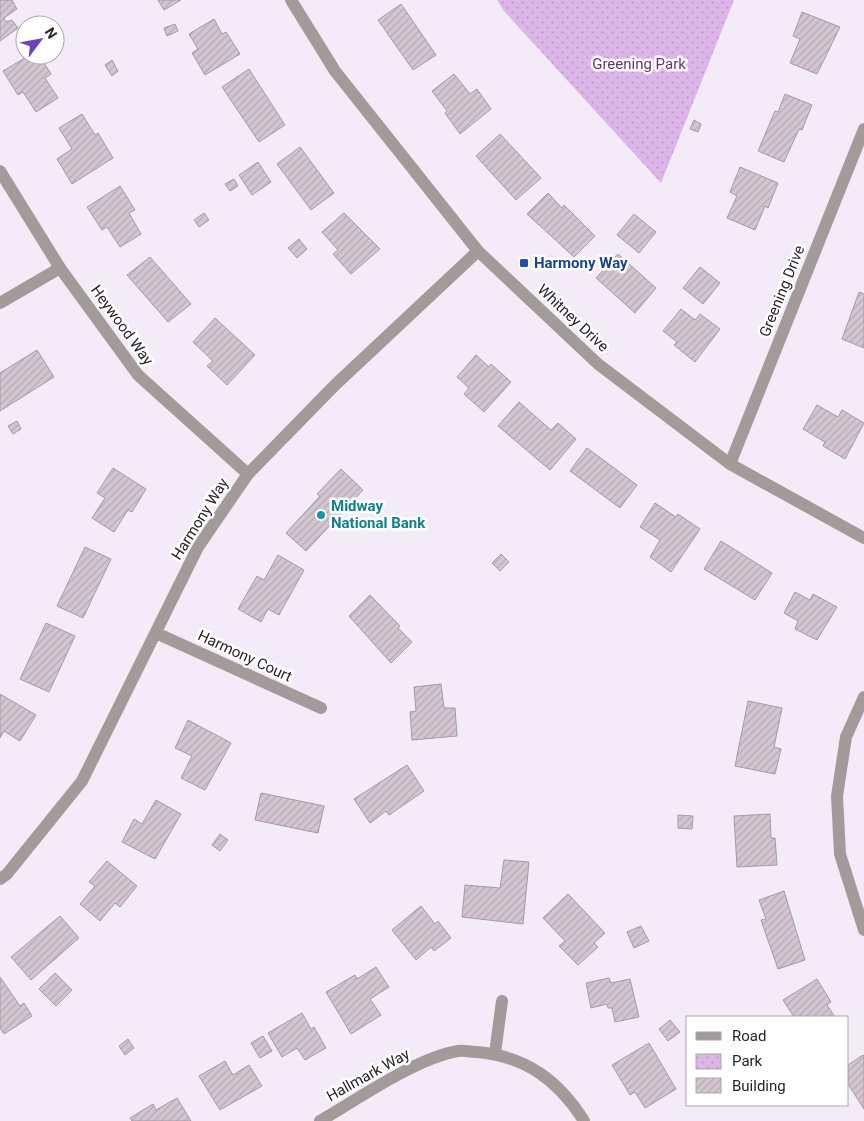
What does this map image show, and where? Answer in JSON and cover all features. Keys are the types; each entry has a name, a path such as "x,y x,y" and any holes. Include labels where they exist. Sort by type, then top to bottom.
{"street":[{"name":"Whitney Drive","path":"291,0 335,71 478,251 598,364 730,464 864,538"},
{"name":"Greening Drive","path":"730,464 864,129"},
{"name":"Heywood Way","path":"0,171 60,268 138,375 248,474"},
{"name":"Harmony Way","path":"0,879 7,874 82,781 198,547 248,474 335,385 478,251"},
{"path":"0,303 60,268"},
{"name":"Harmony Court","path":"156,633 321,708"},
{"path":"864,697 846,738 837,796 840,854 864,930"},
{"path":"495,1054 502,1001"},
{"name":"Hallmark Way","path":"320,1121 413,1066 459,1051 495,1054 535,1068 571,1101 584,1121"}],"green space":[{"name":"Greening Park","path":"497,0 734,0 661,183 504,11"}],"building":[{"path":"0,0 12,0 17,9 4,18 6,22 12,20 15,24 15,30 0,41"},
{"path":"158,0 181,0 164,10"},
{"path":"401,4 436,55 413,70 378,20"},
{"path":"802,12 840,27 817,74 790,63 800,39 793,36"},
{"path":"214,19 222,34 226,32 240,54 205,75 192,53 198,49 189,34"},
{"path":"175,24 178,31 167,36 164,28"},
{"path":"112,60 118,71 112,76 105,65"},
{"path":"15,64 45,65 51,74 45,78 58,98 36,112 23,92 18,95 3,71"},
{"path":"249,69 285,125 259,142 222,87"},
{"path":"454,74 470,94 477,89 491,109 460,134 445,113 447,111 432,91"},
{"path":"785,94 812,105 802,130 799,129 784,162 758,151 775,111 778,112"},
{"path":"82,114 95,135 98,133 113,158 72,184 57,159 72,149 59,128"},
{"path":"694,120 701,124 698,132 690,129"},
{"path":"500,134 541,178 516,200 476,156"},
{"path":"300,147 334,193 311,210 277,164"},
{"path":"258,162 271,182 252,195 239,175"},
{"path":"740,167 778,183 768,208 765,206 755,230 727,218 737,196 730,192"},
{"path":"234,179 238,186 230,191 225,184"},
{"path":"120,186 135,210 129,213 141,234 120,247 107,227 102,230 87,207"},
{"path":"548,193 562,208 564,205 595,236 574,257 527,214"},
{"path":"204,213 209,220 199,227 194,220"},
{"path":"344,213 380,249 351,274 333,254 338,250 322,232"},
{"path":"634,214 656,232 639,253 617,235"},
{"path":"299,239 307,249 297,258 288,248"},
{"path":"618,254 656,288 635,313 596,278"},
{"path":"150,257 191,304 168,322 127,275"},
{"path":"700,267 720,283 703,304 683,288"},
{"path":"859,292 864,294 864,348 842,339"},
{"path":"681,309 695,320 700,314 720,329 695,362 674,345 677,342 663,331"},
{"path":"215,318 255,355 227,385 207,366 213,361 193,342"},
{"path":"37,350 54,377 0,411 0,373"},
{"path":"476,355 489,367 491,364 511,382 484,412 464,394 469,388 457,377"},
{"path":"519,402 551,430 558,423 576,439 550,470 498,426"},
{"path":"817,405 838,417 842,410 864,423 845,459 823,446 825,442 803,429"},
{"path":"17,421 21,429 13,434 8,426"},
{"path":"587,448 637,485 620,508 570,471"},
{"path":"113,468 146,489 132,512 128,510 114,532 92,518 105,498 97,493"},
{"name":"Midway National Bank","path":"341,469 363,490 306,551 286,533 320,496 317,494"},
{"path":"655,503 676,517 678,514 700,529 671,572 650,557 660,540 640,527"},
{"path":"721,541 772,573 755,600 704,569"},
{"path":"85,547 111,559 83,618 57,606"},
{"path":"501,554 509,562 500,571 492,563"},
{"path":"278,555 304,570 279,615 268,609 261,622 238,609 257,576 264,580"},
{"path":"795,592 810,600 813,594 837,607 817,640 795,629 798,621 784,613"},
{"path":"370,595 400,626 398,628 412,642 391,663 349,616"},
{"path":"46,623 75,636 49,692 20,679"},
{"path":"441,684 444,708 455,708 457,736 412,740 410,712 416,711 414,687"},
{"path":"0,694 36,715 20,741 4,731 0,738"},
{"path":"748,701 782,708 774,747 781,749 775,774 735,766"},
{"path":"188,720 231,743 205,790 181,778 192,756 175,748"},
{"path":"407,765 424,791 389,815 386,811 370,823 354,799"},
{"path":"261,793 324,806 318,833 255,820"},
{"path":"156,800 181,814 155,859 122,842 134,819 142,824"},
{"path":"770,814 771,838 775,838 777,865 737,867 734,816"},
{"path":"678,815 693,816 692,829 678,828"},
{"path":"220,834 228,840 220,851 212,845"},
{"path":"504,860 529,862 523,924 462,917 465,885 500,888"},
{"path":"107,861 137,886 120,907 115,903 100,921 80,904 95,886 89,882"},
{"path":"784,891 805,960 778,969 761,920 766,919 759,900"},
{"path":"568,894 605,933 594,943 598,947 578,965 559,946 565,941 543,918"},
{"path":"421,906 435,924 438,921 451,938 434,951 431,947 416,960 392,930"},
{"path":"60,916 79,938 31,980 11,957"},
{"path":"641,926 649,941 634,948 627,932"},
{"path":"376,967 389,987 370,999 381,1015 351,1034 326,992 355,975 357,979"},
{"path":"55,973 72,990 56,1006 39,989"},
{"path":"0,977 20,1006 24,1003 32,1016 4,1034 0,1028"},
{"path":"609,978 611,983 630,979 639,1017 615,1022 612,1008 608,1008 607,1004 591,1008 586,983"},
{"path":"817,979 831,1002 827,1005 834,1016 793,1016 783,1000"},
{"path":"302,1013 311,1029 314,1027 326,1048 305,1060 297,1048 282,1057 268,1033"},
{"path":"670,1020 680,1032 668,1041 659,1029"},
{"path":"263,1036 272,1051 260,1058 251,1043"},
{"path":"128,1039 134,1048 125,1055 119,1046"},
{"path":"649,1043 676,1089 645,1108 635,1092 630,1095 612,1065"},
{"path":"864,1056 864,1109 849,1086 849,1064"},
{"path":"225,1061 233,1075 249,1065 262,1086 220,1110 199,1076"},
{"path":"177,1098 191,1121 132,1121 130,1118 153,1104 156,1110"}],"place":[{"name":"Harmony Way","path":"524,263"},
{"name":"Midway National Bank","path":"321,515"}]}
